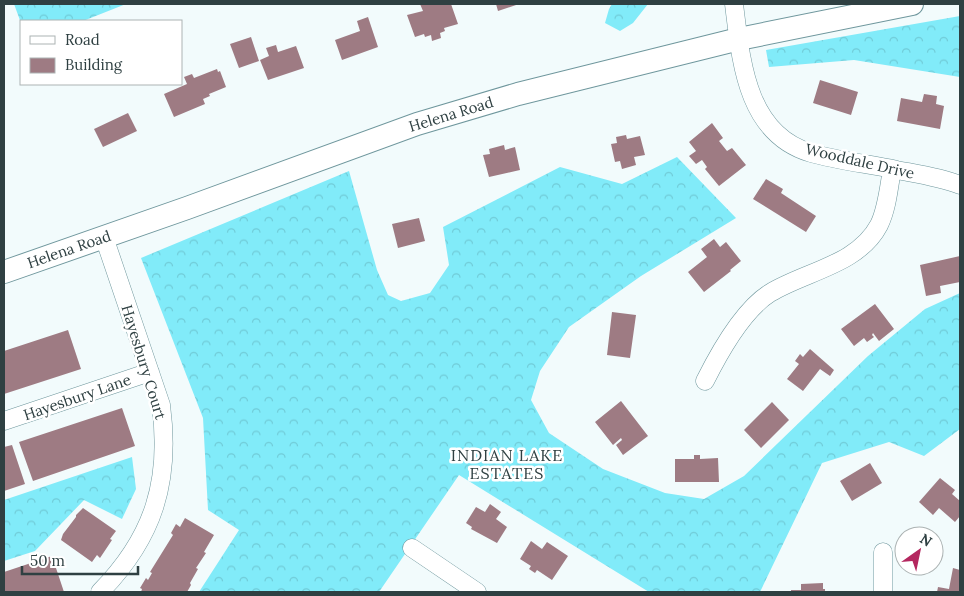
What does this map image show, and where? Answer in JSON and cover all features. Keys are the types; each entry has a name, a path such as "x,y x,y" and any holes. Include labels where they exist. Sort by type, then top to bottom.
{"main road":[{"name":"Helena Road","path":"4,272 425,122 563,82 738,39 911,4"}],"street":[{"name":"Wooddale Drive","path":"734,4 744,69 756,106 763,118 783,139 810,152 938,178 960,186"},
{"path":"705,381 721,350 750,311 764,298 770,293 843,259 870,238 880,224 892,169"},
{"name":"Hayesbury Court","path":"100,592 134,551 153,514 164,460 164,434 160,405 104,237"},
{"name":"Hayesbury Lane","path":"4,421 150,372"},
{"path":"412,548 477,592"},
{"path":"883,552 883,592"}],"green space":[{"path":"14,4 126,4 86,20 20,20"},
{"path":"612,4 648,4 633,23 620,31 605,23"},
{"path":"960,16 960,77 854,60 769,67 766,50"},
{"path":"677,157 736,218 641,276 569,327 540,371 531,400 549,433 603,469 665,493 704,499 744,476 868,356 925,309 960,293 960,429 924,456 889,442 822,463 760,592 649,592 459,475 379,592 199,592 239,530 208,510 203,418 141,258 349,171 377,270 388,295 401,301 430,293 449,265 443,227 560,167 622,184"},
{"path":"132,457 136,489 122,519 84,500 35,551 4,561 4,500"}],"building":[{"path":"420,4 451,4 458,24 444,28 445,31 440,33 441,38 432,41 431,35 425,37 424,34 415,37 407,15 423,11"},
{"path":"496,4 519,4 498,11"},
{"path":"368,17 378,47 342,60 335,40 360,31 357,21"},
{"path":"251,37 259,61 239,68 230,44"},
{"path":"276,45 278,52 296,46 304,68 268,80 260,60 269,56 266,48"},
{"path":"217,69 218,72 220,71 226,87 209,94 210,96 203,99 205,104 174,117 164,94 187,84 184,77 192,74 194,78"},
{"path":"820,80 858,92 851,115 813,103"},
{"path":"924,94 937,96 936,104 944,106 940,129 897,121 901,98 922,102"},
{"path":"128,113 137,131 103,147 94,129"},
{"path":"712,123 723,138 719,141 727,151 732,148 746,165 719,186 705,169 707,167 702,160 696,164 689,156 696,151 689,142"},
{"path":"626,135 627,139 640,136 645,155 634,157 636,165 622,169 620,161 615,162 611,144 617,143 616,137"},
{"path":"504,145 505,150 515,147 520,170 489,177 483,155 490,154 489,149"},
{"path":"766,179 783,189 781,193 816,216 806,232 753,199"},
{"path":"419,218 425,241 398,248 392,224"},
{"path":"714,239 720,247 726,242 741,261 704,292 688,272 707,257 701,249"},
{"path":"960,256 960,282 940,286 941,293 926,296 920,265"},
{"path":"875,304 894,329 879,341 873,333 874,337 867,342 864,338 854,346 841,329"},
{"path":"612,312 636,315 630,358 607,355"},
{"path":"68,330 81,369 4,394 4,351"},
{"path":"810,349 834,370 830,376 820,369 803,391 787,379 799,364 795,361 800,354 803,357"},
{"path":"621,401 648,436 623,455 616,445 622,440 621,438 613,445 595,422"},
{"path":"772,402 789,420 761,448 744,430"},
{"path":"122,408 135,446 33,481 19,442"},
{"path":"12,445 25,484 4,491 4,447"},
{"path":"694,455 700,455 700,459 718,458 719,482 675,482 675,459 694,459"},
{"path":"870,463 882,483 852,501 840,481"},
{"path":"940,478 955,490 952,494 960,501 960,516 955,522 939,508 933,515 919,502"},
{"path":"490,504 501,512 496,519 507,527 497,543 471,529 472,527 466,523 476,507 485,512"},
{"path":"83,508 116,531 100,558 97,555 92,562 61,540 76,515"},
{"path":"185,518 214,535 204,552 206,553 196,568 198,569 187,592 141,592 142,589 140,588 146,578 148,580 152,573 150,572 173,535 171,533 176,524 180,527"},
{"path":"531,541 542,549 547,542 568,556 552,580 537,570 535,573 529,569 531,566 520,559"},
{"path":"52,556 64,592 4,592 4,572"},
{"path":"953,568 960,570 960,592 937,592 938,587 949,589"},
{"path":"823,583 825,592 791,592 791,590 801,590 801,584"}],"district":[{"name":"INDIAN LAKE ESTATES","path":"507,464"}]}
